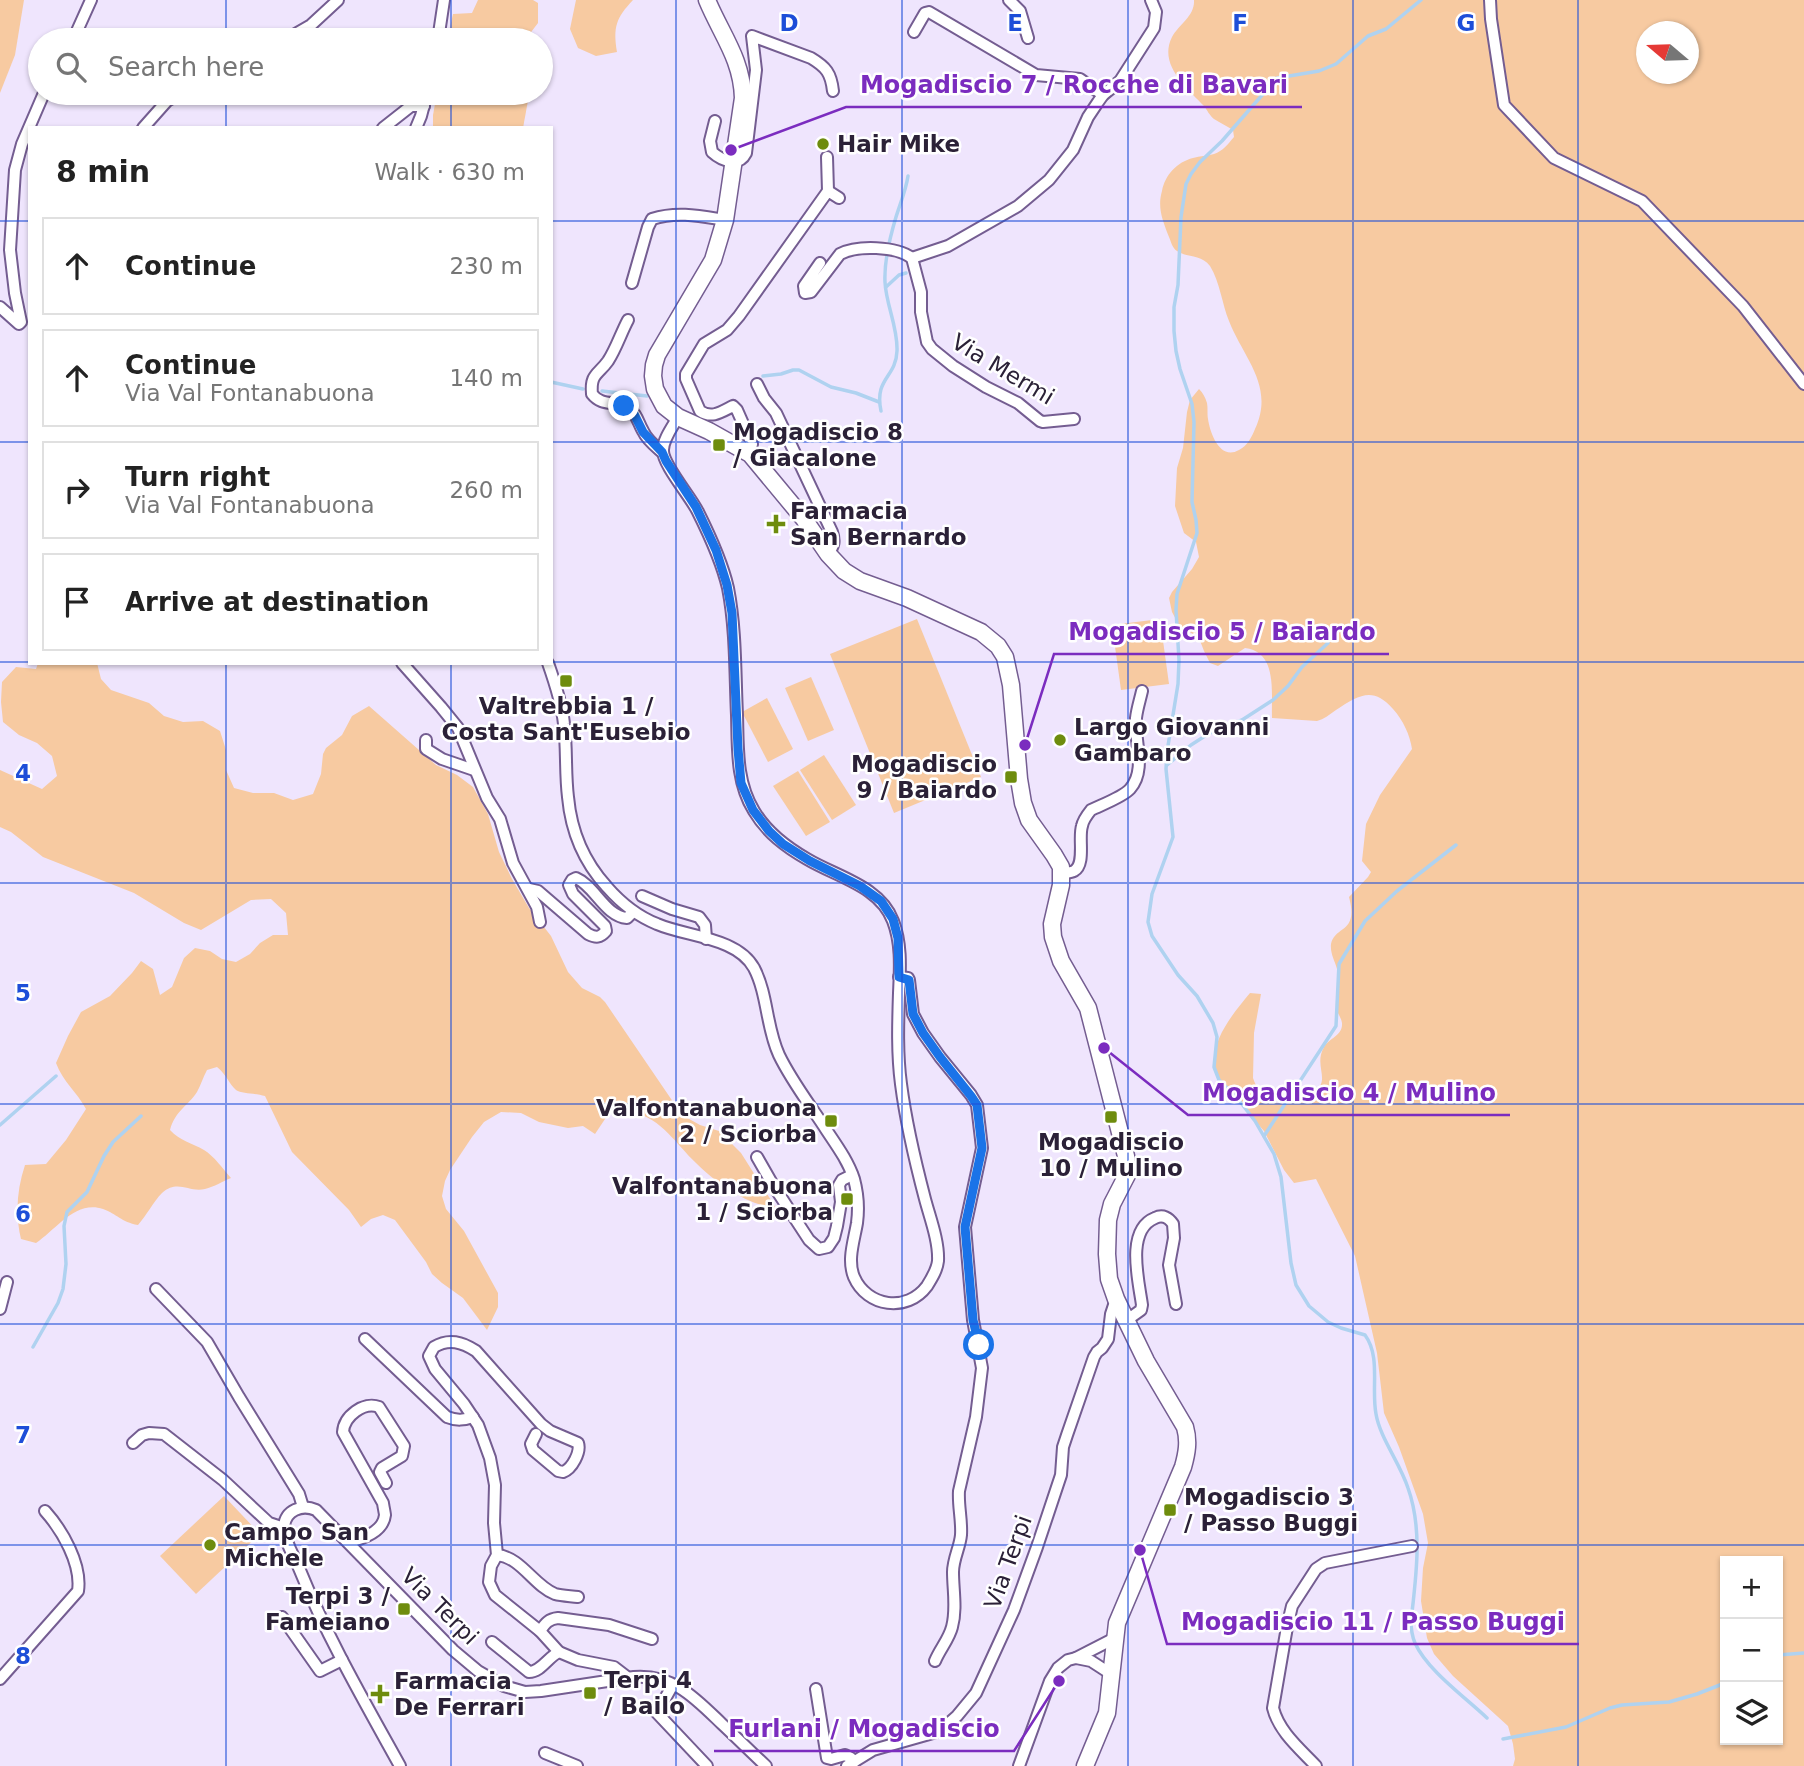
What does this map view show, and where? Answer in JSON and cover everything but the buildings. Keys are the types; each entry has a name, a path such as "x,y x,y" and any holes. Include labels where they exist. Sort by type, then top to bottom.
{"street":[{"path":"78,28 91,0"},
{"path":"307,28 338,0"},
{"path":"440,28 444,0"},
{"path":"707,0 733,53 743,81 743,98 725,220 713,260 662,344 653,365 659,399 678,417 750,454 804,519 828,554 851,577 907,598 981,632 998,646 1005,657 1011,685 1019,779 1026,814 1058,860 1062,874 1052,924 1053,937 1061,961 1088,1008 1128,1169 1125,1181 1112,1204 1108,1220 1109,1279 1151,1370 1185,1427 1188,1446 1182,1467 1122,1609 1115,1638 1107,1713 1085,1766"},
{"path":"1009,0 1020,11 1028,38"},
{"path":"820,263 804,286 805,293 811,292 840,254 850,250 877,249 908,256 948,246 1034,194 1071,153 1088,117 1103,95 1120,81 1154,28 1156,12 1151,0"},
{"path":"1490,0 1504,105 1554,158 1642,201 1743,306 1804,384"},
{"path":"914,32 925,13 929,12 1036,75 1080,79 1103,95"},
{"path":"715,121 710,141 712,152 733,162 742,160 746,153 756,70 752,36 818,62 829,73 833,91"},
{"path":"30,126 39,105"},
{"path":"145,126 163,105"},
{"path":"386,126 411,106 424,106 417,126"},
{"path":"0,307 16,322 21,322 10,250 15,170 28,131"},
{"path":"750,454 752,444 737,410 733,407 713,415 703,413 686,374 704,344 727,330 739,316 828,191 827,157"},
{"path":"828,191 839,198"},
{"path":"632,283 652,219 667,215 685,215 725,220"},
{"name":"Via Mermi","path":"908,256 921,292 920,312 927,342 932,349 953,366 1018,403 1043,422 1074,419"},
{"path":"549,665 564,719 568,797 574,830 590,863 604,884 633,912 663,927 720,942 751,962 760,983 778,1052 852,1174 858,1210 851,1270 863,1292 878,1301 888,1304 905,1302 922,1293 938,1262 900,1080 898,938 893,919 881,901 860,886 783,844 753,810 741,783 732,625 727,585 716,550 696,507 662,452 643,432 636,416 628,408 600,401 592,394 594,378 607,362 628,320"},
{"path":"757,384 776,413 832,532 835,541 828,554"},
{"path":"662,452 678,417"},
{"path":"404,665 450,717 463,740 486,798 500,819 513,863 529,889 540,922"},
{"path":"1062,874 1073,872 1079,866 1081,829 1087,815 1091,810 1127,792 1138,774 1136,719 1142,691"},
{"path":"426,740 426,749 442,759 474,770"},
{"path":"529,889 538,891 594,937 599,937 606,931 605,926 573,894 569,885 572,880 576,878 583,881 602,902 621,917 627,918 633,912"},
{"path":"642,896 702,920 706,939"},
{"path":"899,977 909,980 913,1014 923,1033 977,1105 982,1148 965,1227 973,1320 982,1368 976,1418 959,1491 961,1536 953,1568 953,1626 935,1661"},
{"path":"757,1157 809,1240 819,1249 828,1247 834,1238 841,1202 839,1185 852,1174"},
{"path":"1127,1320 1139,1313 1142,1305 1135,1266 1139,1239 1146,1223 1161,1216 1171,1220 1174,1230 1169,1265 1176,1304"},
{"path":"0,1309 7,1282"},
{"path":"156,1289 207,1342 299,1494 303,1507 289,1514 284,1528 286,1538 342,1660 400,1766"},
{"name":"Via Terpi","path":"851,1764 873,1750 940,1731 976,1693 1014,1610 1061,1475 1063,1447 1094,1357 1108,1339 1116,1299"},
{"path":"365,1339 447,1417 464,1420 473,1417"},
{"path":"536,1434 531,1444 533,1450 558,1471 569,1469 579,1450 578,1443 550,1431 541,1424 476,1351 456,1341 437,1344 434,1347 429,1356 432,1365 482,1431 495,1475 494,1523 497,1555 489,1574 491,1589 559,1652 578,1660 614,1667 628,1677"},
{"path":"348,1542 372,1534 385,1514 383,1503 343,1432 345,1421 366,1405 379,1407 404,1446 402,1456 380,1472 386,1483"},
{"path":"133,1443 142,1435 164,1434 223,1480 269,1523 284,1528"},
{"name":"Via Terpi","path":"303,1507 316,1510 453,1650 478,1671 504,1686 525,1692 541,1691 647,1676 669,1682 691,1694 766,1766"},
{"path":"0,1679 78,1591 79,1582 71,1551 58,1525 45,1511"},
{"path":"1316,1766 1282,1728 1273,1708 1287,1627 1295,1599 1316,1569 1325,1563 1412,1546"},
{"path":"497,1555 508,1557 556,1594 578,1597"},
{"path":"282,1617 320,1671 342,1660"},
{"path":"540,1632 546,1622 558,1618 609,1625 652,1639"},
{"path":"1019,1766 1050,1681 1058,1668 1068,1660 1115,1638"},
{"path":"492,1642 529,1672 536,1671 552,1655 559,1652"},
{"path":"1076,1658 1091,1661 1111,1674"},
{"path":"676,1685 671,1688 657,1713 707,1766"},
{"path":"816,1689 827,1758 845,1755 851,1758 851,1764"},
{"path":"545,1753 577,1766"}],"shaded area":[{"path":"0,0 24,0 15,55 0,93"},
{"path":"478,0 533,0 538,3 538,23 534,28 450,28 453,14 472,13"},
{"path":"576,0 633,0 617,23 617,52 596,56 578,48 570,29"},
{"path":"1194,0 1804,0 1804,1766 1513,1766 1515,1759 1508,1726 1453,1676 1434,1654 1427,1638 1421,1601 1428,1543 1423,1514 1384,1413 1377,1353 1355,1256 1316,1179 1294,1183 1284,1170 1264,1131 1218,1078 1214,1055 1222,1033 1250,993 1261,994 1254,1033 1253,1078 1257,1087 1265,1097 1281,1103 1299,1099 1318,1088 1322,1076 1320,1063 1324,1047 1342,1027 1336,1007 1338,974 1331,944 1333,938 1349,923 1349,897 1371,872 1362,861 1366,824 1380,795 1412,749 1406,728 1397,713 1386,702 1372,695 1352,700 1317,721 1272,718 1271,675 1263,657 1256,651 1245,648 1218,666 1210,663 1199,638 1179,625 1172,612 1169,598 1199,557 1196,542 1184,533 1175,506 1177,468 1183,448 1190,400 1199,389 1207,403 1208,419 1217,444 1226,452 1232,452 1242,448 1251,438 1260,414 1261,399 1260,386 1229,321 1210,266 1202,260 1175,250 1161,214 1162,191 1173,170 1187,160 1217,153 1234,137 1233,130 1213,118 1171,66 1169,47 1172,37 1192,11"},
{"path":"435,105 527,105 523,126 433,126"},
{"path":"917,619 981,777 894,813 830,654"},
{"path":"1160,619 1169,684 1121,690 1112,625"},
{"path":"37,665 98,665 101,679 111,690 149,703 164,716 183,722 203,721 220,731 226,750 226,770 234,788 253,793 274,793 293,800 313,794 321,774 326,748 342,735 352,716 369,706 436,765 457,775 473,787 488,814 499,852 512,879 529,908 551,936 568,972 582,988 605,1002 682,1115 719,1131 741,1153 776,1208 754,1203 722,1185 696,1163 668,1133 643,1115 611,1110 595,1134 583,1126 568,1128 539,1122 521,1113 501,1112 484,1122 472,1137 450,1170 442,1196 446,1209 464,1231 498,1293 498,1307 487,1330 463,1298 432,1274 395,1220 383,1215 371,1219 361,1227 349,1210 292,1152 265,1096 236,1090 217,1067 207,1070 197,1092 178,1114 170,1130 208,1153 231,1178 205,1189 168,1189 138,1225 93,1207 75,1212 36,1243 21,1239 18,1202 25,1165 46,1164 86,1109 56,1063 81,1012 110,996 141,961 153,969 160,995 172,987 184,958 195,948 236,962 273,935 288,935 286,913 271,899 251,900 201,930 134,893 43,857 11,832 0,827 0,770 42,789 57,776 52,756 37,743 19,735 3,722 2,682 16,667 36,669"},
{"path":"811,677 834,730 808,741 785,688"},
{"path":"767,698 793,749 768,762 742,712"},
{"path":"824,755 856,805 832,820 800,770"},
{"path":"798,771 830,822 806,836 773,786"},
{"name":"Campo San Michele","path":"224,1496 260,1534 196,1594 160,1556"}],"waterway":[{"path":"1421,0 1386,29 1368,36 1336,64 1319,71 1277,78 1200,162 1186,184 1181,217 1174,331 1180,369 1192,404 1192,502 1197,533 1177,594 1178,684 1166,769 1173,837 1152,894 1148,922 1152,936 1178,975 1197,996 1213,1023 1217,1037 1214,1067 1219,1080 1255,1121 1274,1154 1281,1177 1296,1285 1309,1306 1328,1322 1365,1335 1370,1344 1378,1423 1413,1504 1417,1537 1411,1621 1413,1638 1437,1673 1487,1718"},
{"path":"881,411 880,392 896,360 897,351 896,333 886,291 885,266 908,176"},
{"path":"886,287 899,275 906,273"},
{"path":"763,376 799,370 831,387 879,402"},
{"path":"553,382 583,389"},
{"path":"602,391 647,396"},
{"path":"1167,765 1205,736 1242,720 1273,700 1328,643"},
{"path":"1264,1136 1336,1026 1339,964 1365,921 1397,891 1456,845"},
{"path":"0,1125 56,1076"},
{"path":"33,1347 63,1289 66,1264 64,1226 67,1212 87,1192 113,1142 141,1116"},
{"path":"1783,1655 1804,1653"},
{"path":"1503,1739 1566,1727 1622,1705 1669,1702 1720,1685"}],"place":[{"name":"Hair Mike","path":"823,144"},
{"name":"Mogadiscio 7 / Rocche di Bavari","path":"731,150"},
{"name":"Mogadiscio 8 / Giacalone","path":"719,445"},
{"name":"Farmacia San Bernardo","path":"776,524"},
{"name":"Valtrebbia 1 / Costa Sant'Eusebio","path":"566,681"},
{"name":"Largo Giovanni Gambaro","path":"1060,740"},
{"name":"Mogadiscio 5 / Baiardo","path":"1025,745"},
{"name":"Mogadiscio 9 / Baiardo","path":"1011,777"},
{"name":"Mogadiscio 4 / Mulino","path":"1104,1048"},
{"name":"Mogadiscio 10 / Mulino","path":"1111,1117"},
{"name":"Valfontanabuona 2 / Sciorba","path":"831,1121"},
{"name":"Valfontanabuona 1 / Sciorba","path":"847,1199"},
{"name":"Mogadiscio 3 / Passo Buggi","path":"1170,1510"},
{"name":"Campo San Michele","path":"210,1545"},
{"name":"Mogadiscio 11 / Passo Buggi","path":"1140,1550"},
{"name":"Terpi 3 / Fameiano","path":"404,1609"},
{"name":"Furlani / Mogadiscio","path":"1059,1681"},
{"name":"Terpi 4 / Bailo","path":"590,1693"},
{"name":"Farmacia De Ferrari","path":"380,1694"}],"route":[{"path":"624,406 633,412 643,432 662,452 696,507 716,550 732,613 741,783 753,810 783,844 860,886 881,901 888,910 898,938 899,977 909,980 913,1014 923,1033 977,1105 982,1148 965,1227 973,1320 979,1345"}]}
